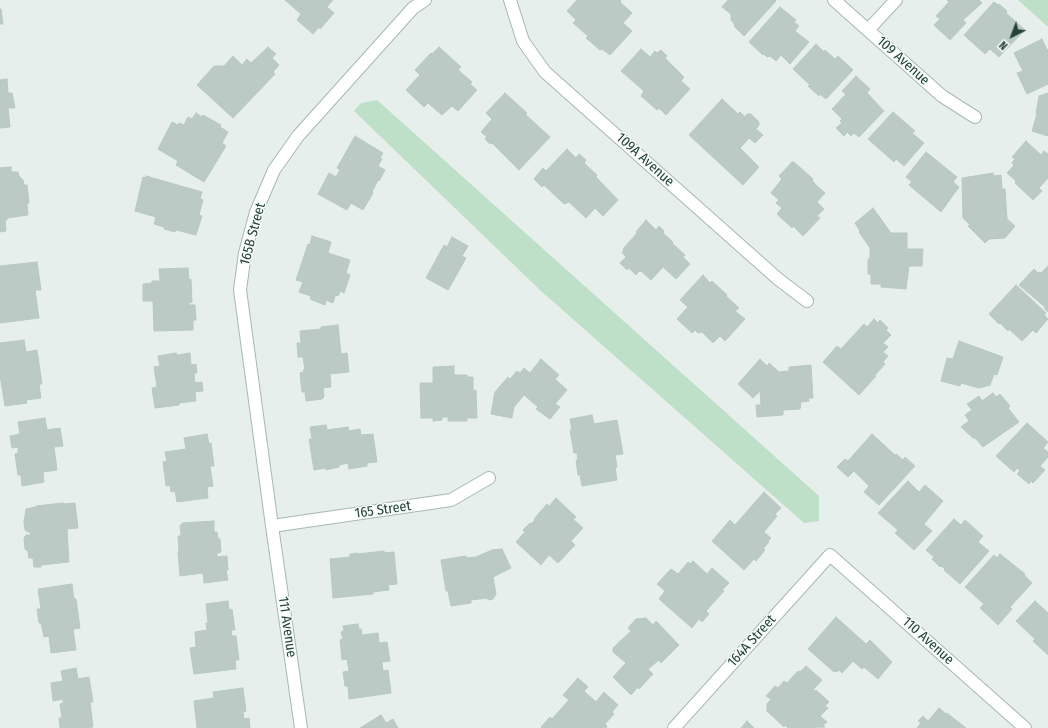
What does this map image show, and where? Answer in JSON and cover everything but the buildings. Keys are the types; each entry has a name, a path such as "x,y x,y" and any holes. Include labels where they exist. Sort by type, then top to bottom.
{"street":[{"name":"165B Street","path":"272,526 240,290 245,253 256,212 274,170 298,136 413,8 425,0"},
{"name":"109A Avenue","path":"510,0 523,41 545,72 778,279 807,301"},
{"name":"109 Avenue","path":"834,0 942,96 975,117"},
{"path":"868,30 896,0"},
{"name":"165 Street","path":"272,526 450,500 489,478"},
{"name":"111 Avenue","path":"272,526 301,728"},
{"name":"164A Street","path":"674,728 830,555"},
{"name":"110 Avenue","path":"830,555 1025,728"}],"green space":[{"path":"1018,0 1048,0 1048,27"},
{"path":"377,100 819,496 819,521 804,523 541,291 354,111 361,103"}]}
